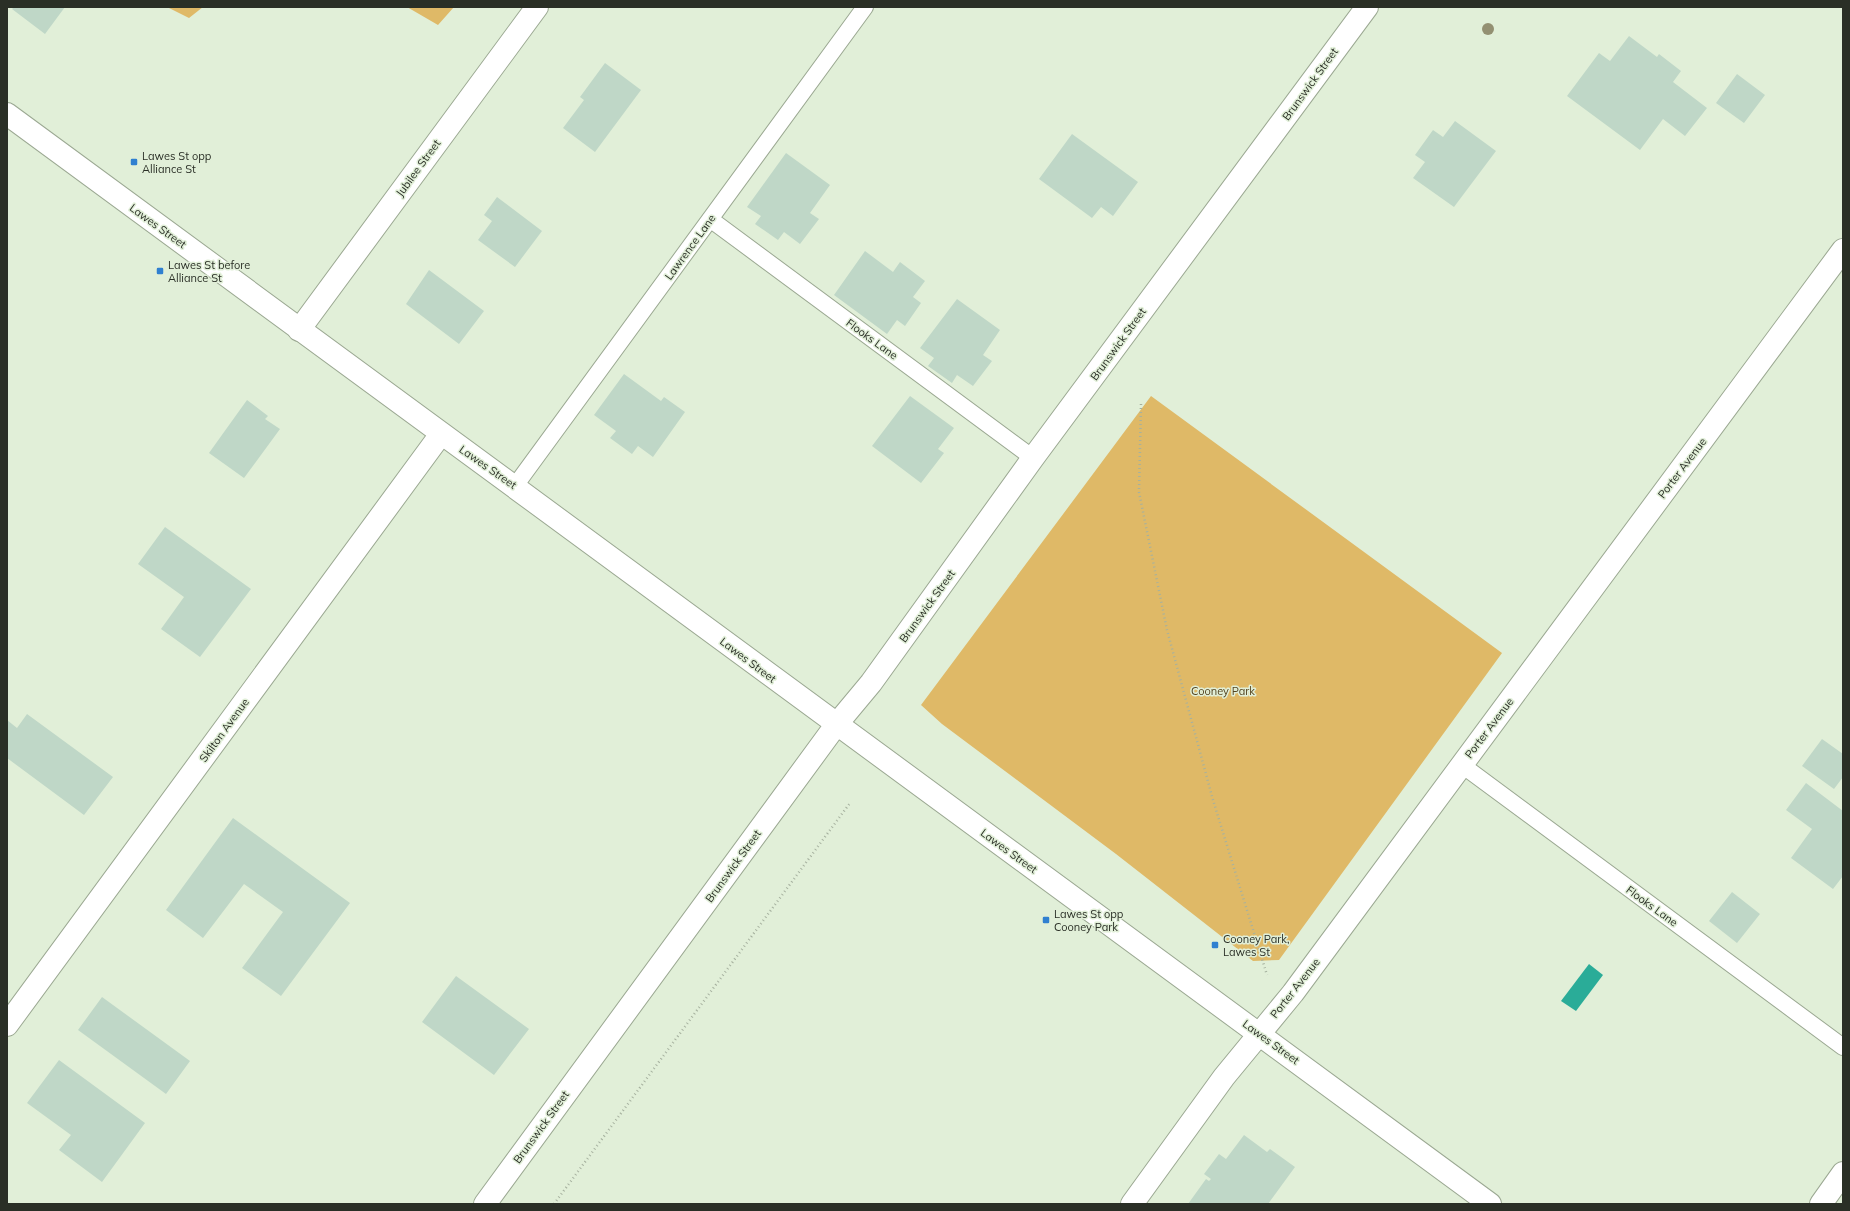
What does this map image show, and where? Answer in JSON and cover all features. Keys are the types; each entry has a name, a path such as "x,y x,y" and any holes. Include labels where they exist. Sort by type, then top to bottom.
{"street":[{"name":"Jubilee Street","path":"299,330 537,7"},
{"name":"Brunswick Street","path":"485,1204 836,725 871,683 1033,458 1367,7"},
{"name":"Lawes Street","path":"7,114 441,434 515,486 836,725 1260,1034 1490,1204"},
{"name":"Porter Avenue","path":"1132,1204 1224,1077 1292,993 1462,765 1843,250"},
{"name":"Skilton Avenue","path":"7,1025 441,434"},
{"path":"1821,1204 1843,1172"}],"lane":[{"name":"Lawrence Lane","path":"515,486 865,7"},
{"name":"Flooks Lane","path":"710,219 1033,458"},
{"name":"Flooks Lane","path":"1462,765 1843,1047"}],"path":[{"path":"1141,404 1139,492 1167,630 1213,800 1267,975"},
{"path":"554,1204 850,803"}],"green space":[{"path":"167,7 203,7 189,18"},
{"path":"407,7 454,7 438,25"},
{"name":"Cooney Park","path":"1151,396 1502,653 1279,960 1253,961 1116,854 942,724 921,705"}],"water":[{"path":"1589,964 1603,975 1576,1011 1561,1001"}],"building":[{"path":"14,7 65,7 45,34 12,9"},
{"path":"1629,36 1657,57 1659,54 1681,71 1673,82 1707,108 1685,136 1663,119 1640,150 1567,96 1599,53 1610,61"},
{"path":"605,63 641,90 595,152 563,128 584,100 580,97"},
{"path":"1737,74 1765,95 1744,123 1716,103"},
{"path":"1455,121 1496,151 1454,207 1413,178 1425,162 1415,155 1433,130 1443,137"},
{"path":"1072,134 1138,182 1113,216 1101,207 1092,218 1039,179"},
{"path":"786,153 830,185 810,213 819,219 800,244 784,232 778,240 755,224 761,216 747,207"},
{"path":"497,197 542,231 515,267 478,240 492,221 484,215"},
{"path":"865,251 893,272 900,262 925,281 913,297 921,303 905,326 897,320 887,334 834,295"},
{"path":"429,270 484,311 459,344 406,304"},
{"path":"957,299 1000,330 983,355 992,361 973,386 957,375 952,383 928,366 934,358 920,348"},
{"path":"624,374 661,401 664,397 685,412 653,457 638,446 632,454 610,438 616,431 594,415"},
{"path":"910,396 954,428 938,449 944,453 921,483 872,446"},
{"path":"247,400 268,416 265,419 280,429 244,478 209,453"},
{"path":"165,527 251,589 200,657 161,629 184,597 138,564"},
{"path":"27,714 113,777 84,815 7,758 7,720 17,728"},
{"path":"1822,739 1843,754 1843,777 1834,789 1802,766"},
{"path":"1806,783 1843,811 1843,876 1833,889 1791,858 1812,829 1786,810"},
{"path":"233,818 350,903 281,996 242,968 283,912 244,884 203,938 166,910"},
{"path":"1732,892 1760,914 1737,943 1709,921"},
{"path":"456,976 529,1029 494,1075 422,1022"},
{"path":"102,997 190,1061 166,1094 78,1030"},
{"path":"59,1060 145,1123 102,1182 59,1150 71,1135 27,1103"},
{"path":"1244,1135 1267,1152 1270,1149 1295,1167 1268,1204 1188,1204 1206,1179 1209,1181 1211,1179 1204,1174 1219,1154 1226,1159"}],"place":[{"name":"Lawes St opp Alliance St","path":"134,162"},
{"name":"Lawes St before Alliance St","path":"160,271"},
{"name":"Lawes St opp Cooney Park","path":"1046,920"},
{"name":"Cooney Park, Lawes St","path":"1215,945"}]}
